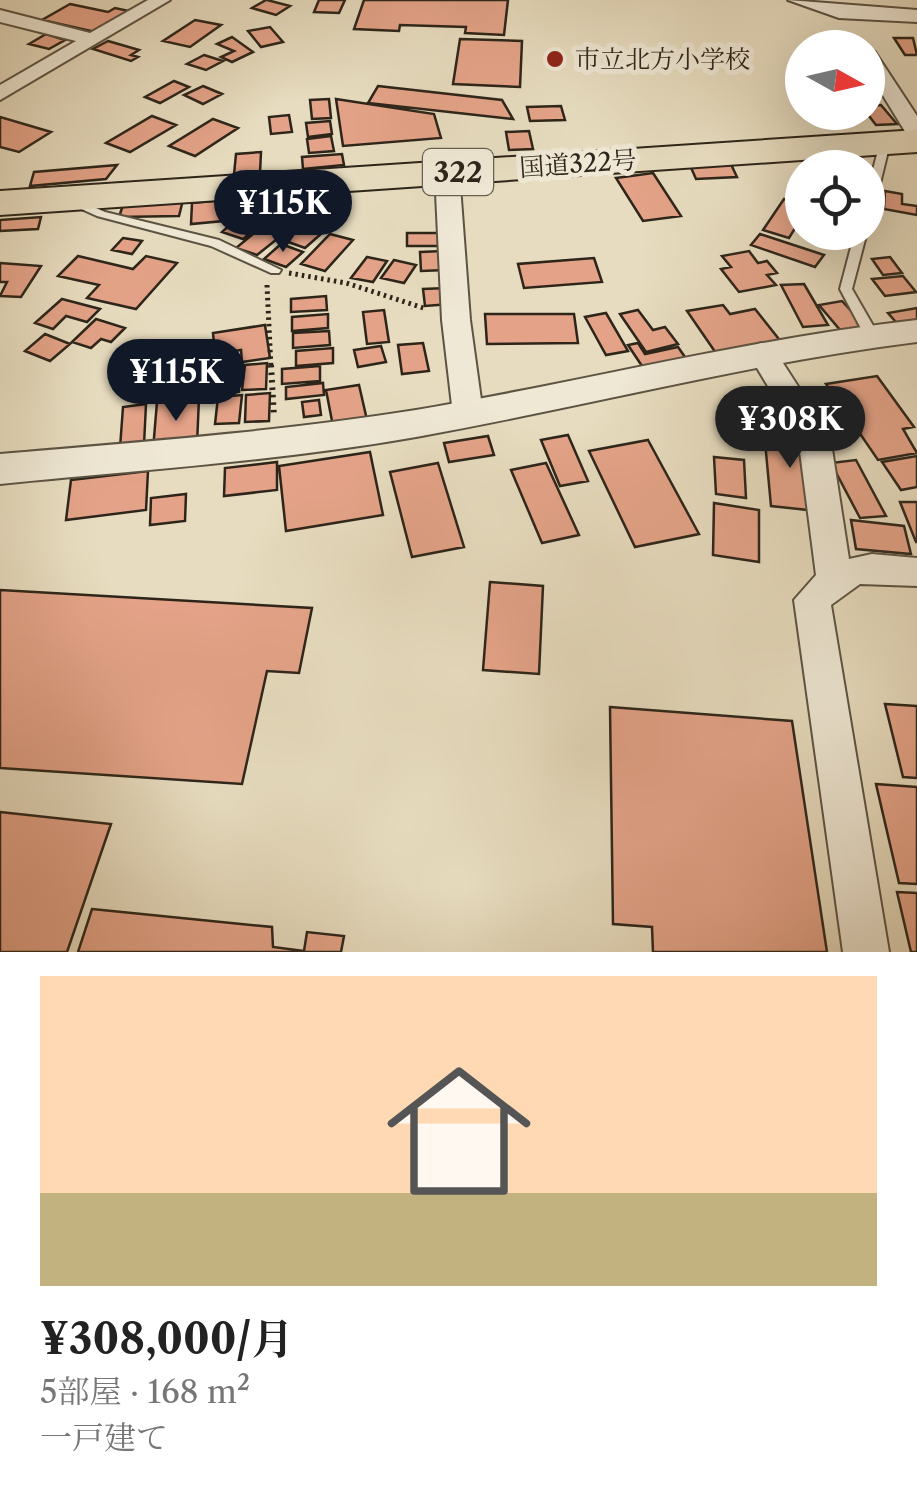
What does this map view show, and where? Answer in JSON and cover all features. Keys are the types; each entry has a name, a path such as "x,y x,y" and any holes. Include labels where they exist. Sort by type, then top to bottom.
{"highway":[{"name":"国道322号","path":"0,203 906,139"}],"street":[{"path":"0,94 161,0"},
{"path":"797,0 839,12 917,16"},
{"path":"839,12 850,30"},
{"path":"0,16 94,40"},
{"path":"885,93 906,139"},
{"path":"447,172 456,320 468,414"},
{"path":"0,468 276,442 468,414 762,353 917,332"},
{"path":"762,353 814,436 834,577"},
{"path":"866,952 812,600 843,572 917,572"}],"lane":[{"path":"885,177 906,139"},
{"path":"84,198 83,207 100,214 215,243 274,270"},
{"path":"856,250 846,289 872,336"}],"path":[{"path":"276,442 266,278 274,270 346,283 456,320"}],"building":[{"path":"266,0 290,6 276,15 252,8"},
{"path":"319,0 345,0 339,13 314,12"},
{"path":"364,0 508,0 504,35 465,33 466,27 400,25 399,31 354,29"},
{"path":"70,4 108,12 115,8 134,12 100,33 42,20"},
{"path":"195,20 221,25 190,47 163,41"},
{"path":"270,27 283,42 261,47 248,31"},
{"path":"46,34 65,40 49,49 29,44"},
{"path":"232,37 253,52 232,62 221,57 234,51 217,44"},
{"path":"894,38 913,38 917,55 905,55"},
{"path":"460,39 522,41 520,87 453,84"},
{"path":"108,41 139,50 131,55 138,57 131,61 93,49"},
{"path":"204,55 223,61 206,70 187,64"},
{"path":"174,81 189,87 160,103 145,97"},
{"path":"203,86 222,94 203,104 184,95"},
{"path":"378,86 502,100 513,119 368,103"},
{"path":"329,99 331,118 312,119 310,100"},
{"path":"336,99 434,114 441,138 343,146"},
{"path":"561,106 565,120 530,121 527,107"},
{"path":"885,110 897,124 885,125"},
{"path":"289,115 292,132 271,134 269,117"},
{"path":"152,116 176,125 130,152 106,143"},
{"path":"0,117 51,132 19,152 0,147"},
{"path":"213,119 238,128 195,156 169,146"},
{"path":"330,121 332,134 308,137 306,123"},
{"path":"529,131 533,149 509,150 506,132"},
{"path":"331,136 334,151 309,153 307,139"},
{"path":"261,152 260,173 234,175 236,154"},
{"path":"342,154 344,165 303,169 302,157"},
{"path":"729,160 737,177 696,179 689,163"},
{"path":"117,165 106,179 30,186 34,172"},
{"path":"653,173 681,216 643,221 616,178"},
{"path":"885,191 902,194 902,204 917,206 917,215 885,209"},
{"path":"234,199 234,220 191,224 192,203"},
{"path":"784,199 785,199 785,237 763,230"},
{"path":"183,200 179,216 119,217 124,202"},
{"path":"41,217 38,229 0,231 0,220"},
{"path":"239,217 260,225 243,239 222,232"},
{"path":"270,220 291,228 257,255 236,248"},
{"path":"300,226 322,233 305,248 283,240"},
{"path":"407,233 446,233 446,246 407,246"},
{"path":"330,234 353,240 325,271 301,264"},
{"path":"760,234 785,242 785,250 809,250 824,255 815,267 751,245"},
{"path":"123,238 142,241 132,254 112,250"},
{"path":"281,244 303,252 286,267 264,259"},
{"path":"443,251 446,270 421,271 420,252"},
{"path":"749,251 758,263 767,261 777,273 767,275 776,285 739,292 721,269 731,267 722,256"},
{"path":"78,256 133,269 146,256 177,263 136,309 87,298 99,285 58,276"},
{"path":"367,257 387,261 373,282 351,278"},
{"path":"890,257 902,273 883,275 872,259"},
{"path":"594,258 602,282 524,288 518,264"},
{"path":"394,260 416,265 404,283 381,278"},
{"path":"0,263 41,266 21,297 0,296 7,282 0,282"},
{"path":"903,276 916,292 885,296 872,279"},
{"path":"804,284 828,325 803,327 781,285"},
{"path":"447,288 450,304 425,306 423,289"},
{"path":"326,296 327,310 291,312 291,299"},
{"path":"62,299 100,309 87,322 66,316 53,329 35,323"},
{"path":"842,301 865,326 841,331 819,305"},
{"path":"723,305 730,314 755,309 782,343 718,356 687,311"},
{"path":"917,308 917,326 902,329 888,313"},
{"path":"384,310 389,342 367,344 363,312"},
{"path":"638,310 653,330 665,327 678,344 646,352 620,314"},
{"path":"606,313 628,351 606,355 585,317"},
{"path":"328,314 328,328 292,331 292,317"},
{"path":"485,314 574,314 578,343 487,344"},
{"path":"96,319 125,328 111,342 101,339 91,348 72,342"},
{"path":"265,325 270,358 242,362 241,350 215,354 213,333"},
{"path":"329,331 330,345 293,348 293,333"},
{"path":"45,334 70,344 50,361 25,351"},
{"path":"423,343 429,371 402,374 398,345"},
{"path":"638,343 645,354 678,347 687,360 644,369 628,345"},
{"path":"381,346 386,362 358,367 354,350"},
{"path":"333,348 333,363 296,366 296,351"},
{"path":"237,356 239,392 216,395 216,358"},
{"path":"267,363 266,389 242,390 245,365"},
{"path":"320,366 320,381 282,384 282,369"},
{"path":"877,376 914,427 903,429 917,453 878,460 826,384"},
{"path":"323,383 324,395 286,399 286,387"},
{"path":"359,385 367,420 333,426 326,390"},
{"path":"270,393 269,421 245,422 246,395"},
{"path":"242,395 239,423 215,424 218,397"},
{"path":"199,398 197,445 153,450 157,402"},
{"path":"319,400 321,415 304,417 302,402"},
{"path":"146,404 144,445 120,448 123,407"},
{"path":"764,431 807,435 817,511 771,506"},
{"path":"568,435 588,481 560,486 541,440"},
{"path":"488,436 494,455 449,462 444,443"},
{"path":"648,440 699,534 635,547 589,451"},
{"path":"370,452 383,515 286,531 279,466"},
{"path":"917,456 917,487 901,490 882,462"},
{"path":"714,457 744,460 746,498 716,494"},
{"path":"856,460 886,516 860,518 831,463"},
{"path":"277,462 277,490 224,496 225,468"},
{"path":"438,463 464,547 412,557 390,472"},
{"path":"546,463 579,535 542,543 511,470"},
{"path":"148,471 146,510 66,520 71,480"},
{"path":"186,494 185,521 150,525 151,498"},
{"path":"900,502 917,502 917,542 916,542"},
{"path":"714,503 759,510 759,562 713,555"},
{"path":"851,520 904,526 911,554 856,549"},
{"path":"490,582 543,586 539,674 483,670"},
{"path":"0,590 312,608 299,673 267,671 242,784 0,768"},
{"path":"885,704 917,706 917,778 903,777"},
{"path":"610,707 792,721 827,952 653,952 652,927 613,924"},
{"path":"876,784 917,787 917,884 899,883"},
{"path":"0,812 111,824 67,952 0,952"},
{"path":"897,892 917,893 917,952 911,952"},
{"path":"92,909 272,927 273,947 304,951 307,932 344,936 341,952 78,952"}],"place":[{"name":"市立北方小学校","path":"555,59"}]}
